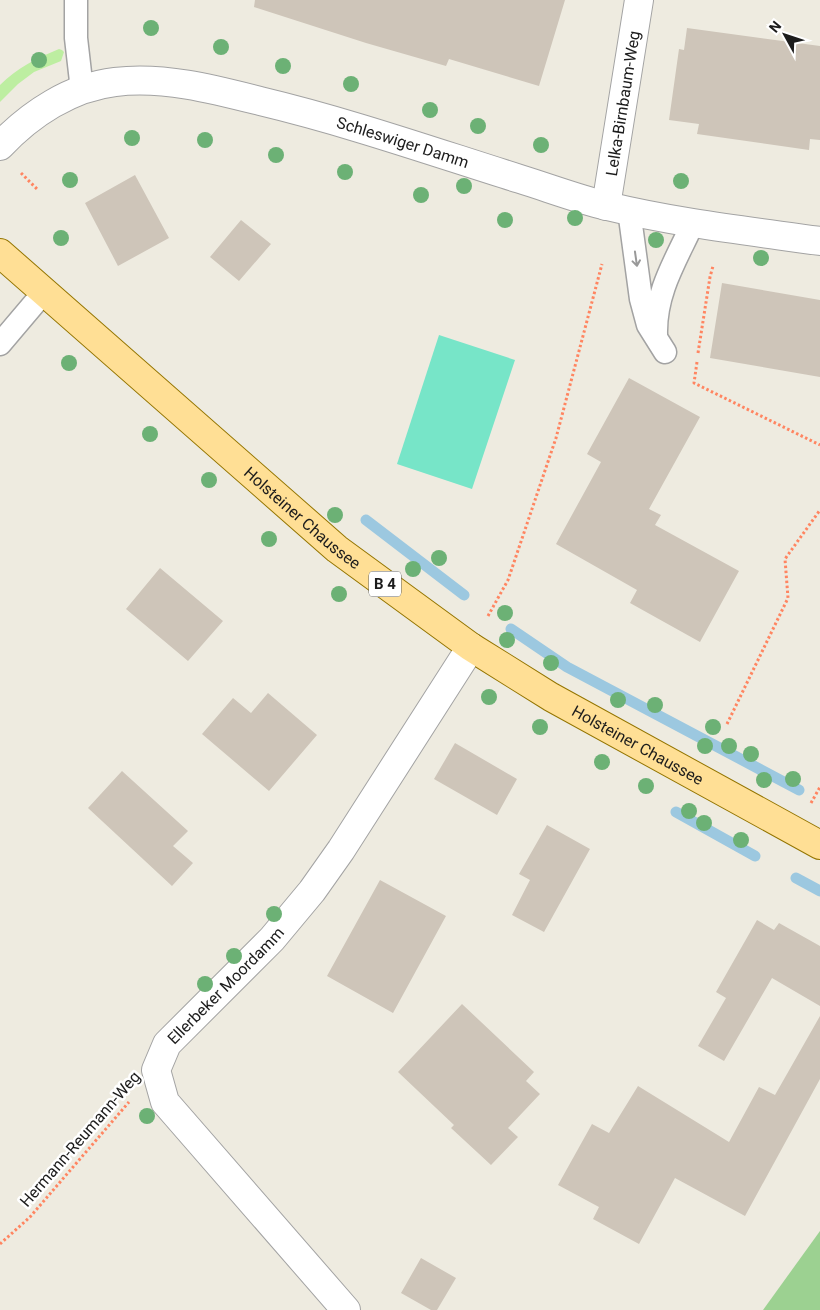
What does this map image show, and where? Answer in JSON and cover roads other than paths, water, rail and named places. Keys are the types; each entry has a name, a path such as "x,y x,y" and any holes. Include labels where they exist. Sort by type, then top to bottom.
{"main road":[{"name":"Holsteiner Chaussee","path":"0,253 337,549 470,647 552,697 820,845"}],"street":[{"name":"Lelka-Birnbaum-Weg","path":"618,208 639,0"},
{"name":"Schleswiger Damm","path":"0,146 25,123 59,100 82,90 114,82 146,81 204,87 297,110 618,208 694,223 820,240"},
{"name":"Ellerbeker Moordamm","path":"346,1310 165,1102 156,1070 167,1044 272,939 312,891 341,850 470,647"}],"lane":[{"path":"76,0 76,38 82,90"},
{"path":"618,208 648,325 661,345 656,315 663,288 694,223"},
{"path":"0,344 44,292"}],"waterway":[{"path":"366,520 464,595"},
{"path":"511,629 567,667 799,790"},
{"path":"676,812 755,856"},
{"path":"796,878 820,891"}]}
